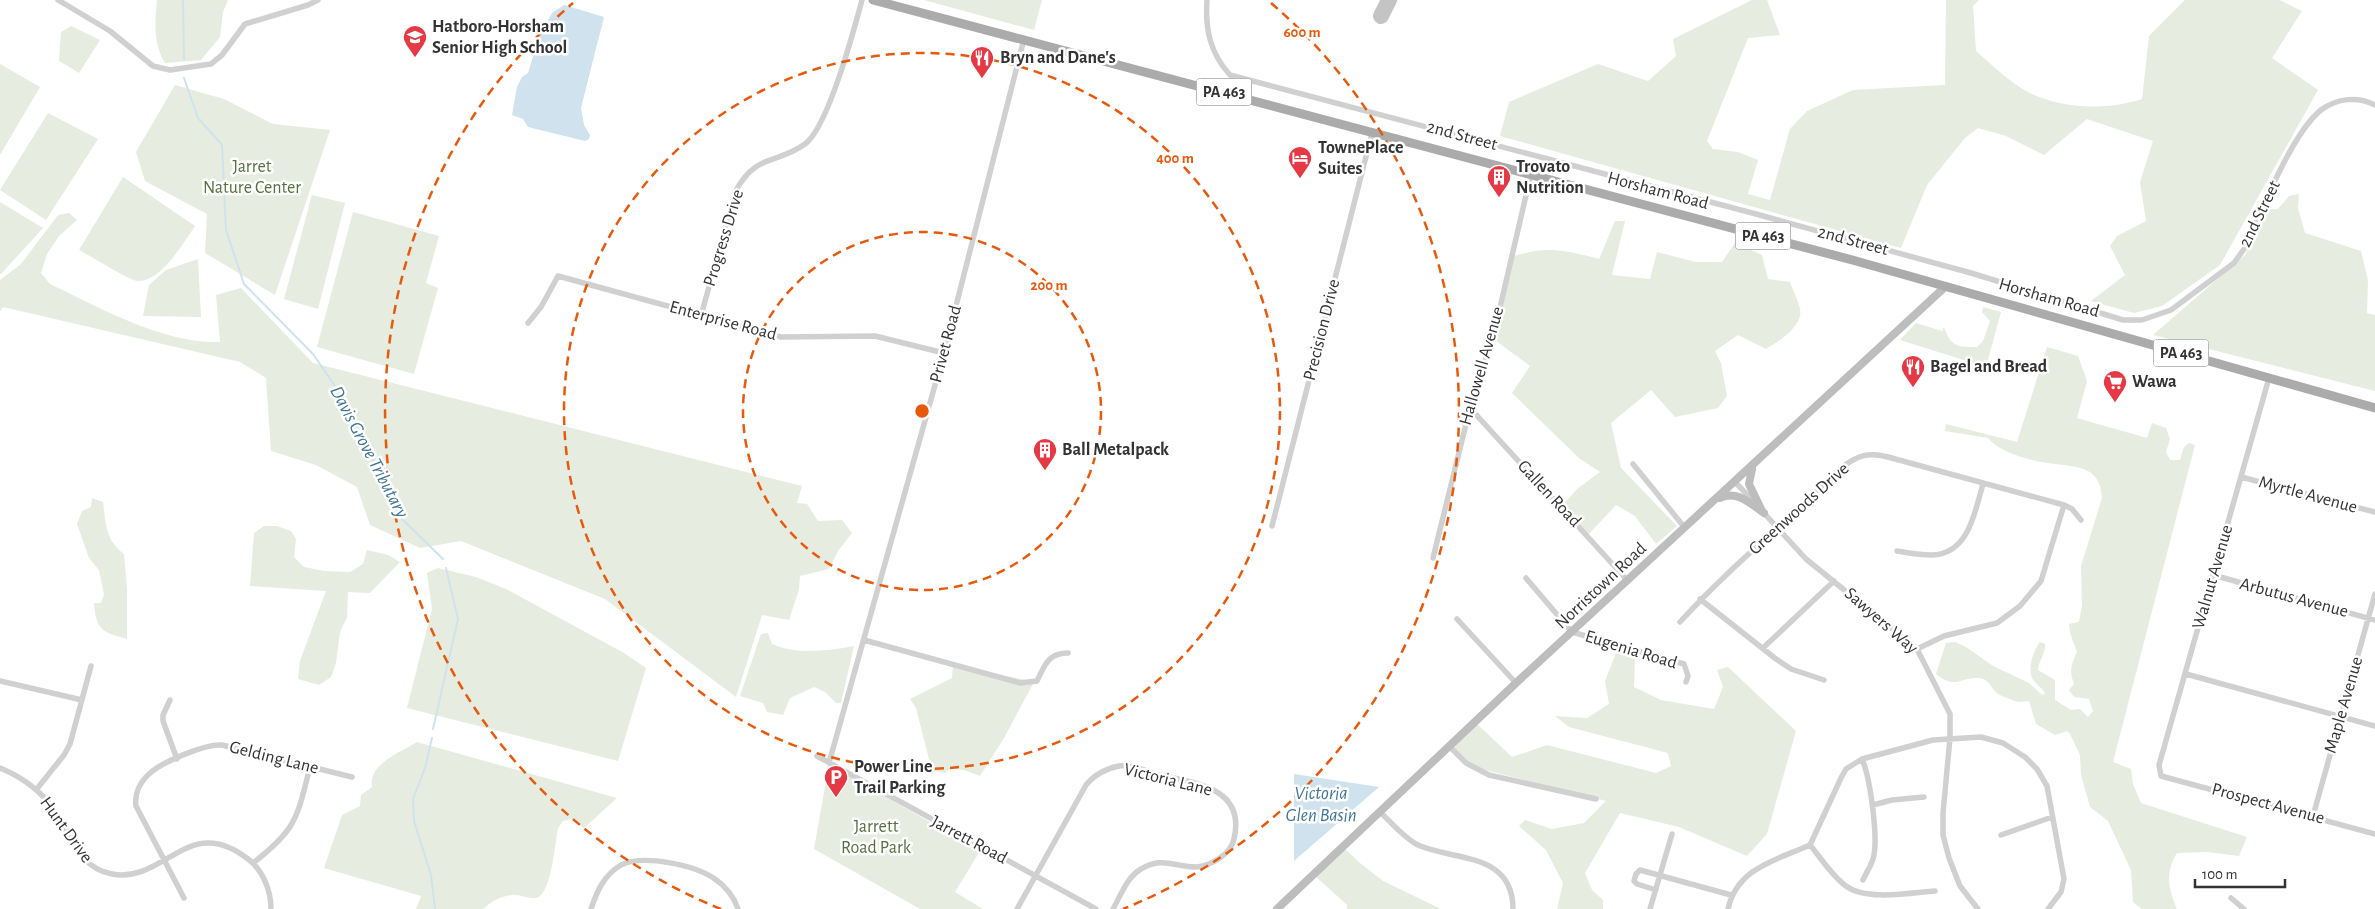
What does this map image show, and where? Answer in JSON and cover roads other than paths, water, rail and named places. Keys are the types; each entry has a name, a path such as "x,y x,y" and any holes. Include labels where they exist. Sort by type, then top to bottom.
{"main road":[{"name":"Horsham Road","path":"873,0 1946,286 2375,408"},
{"name":"Norristown Road","path":"1277,909 1516,683 1946,286"},
{"path":"1756,463 1749,476 1749,484 1764,513"},
{"path":"1712,503 1733,494 1764,513"}],"street":[{"path":"58,0 110,31 153,66 170,70 211,64 222,55 245,24 303,7 318,0"},
{"name":"Progress Drive","path":"701,316 735,192 742,178 760,163 807,143 817,131 848,53 862,0"},
{"name":"2nd Street","path":"1207,0 1210,43 1218,59 1230,74 1971,273 2133,322 2161,315 2171,310 2234,263 2244,249 2286,158 2309,121 2335,102 2347,99 2367,101 2375,105"},
{"name":"Privet Road","path":"829,763 944,353 1024,40"},
{"name":"Precision Drive","path":"1272,526 1372,133"},
{"name":"Hallowell Avenue","path":"1433,558 1470,408 1495,329 1531,174"},
{"name":"Enterprise Road","path":"528,323 541,307 558,276 781,337 875,336 944,353"},
{"name":"Walnut Avenue","path":"2161,776 2159,765 2269,378"},
{"name":"Gallen Road","path":"1470,408 1628,581"},
{"name":"Greenwoods Drive","path":"1680,622 1700,599 1847,464 1863,456 1876,454 2064,505 2072,510 2081,520"},
{"path":"1633,464 1685,528"},
{"name":"Myrtle Avenue","path":"2241,477 2375,512"},
{"name":"Sawyers Way","path":"1735,482 1806,559 1918,649 1950,714 1943,835 1949,858 1960,886 1978,909"},
{"path":"1896,551 1932,555 1945,553 1956,546 1969,532 1983,484"},
{"path":"1918,649 1944,636 1997,623 2009,616 2025,602 2040,580 2064,505"},
{"name":"Arbutus Avenue","path":"2213,575 2375,620"},
{"name":"Eugenia Road","path":"1526,578 1572,632 1684,664 1688,676 1686,682"},
{"path":"1763,648 1834,581"},
{"name":"Maple Avenue","path":"2313,816 2375,594"},
{"path":"1700,599 1791,668 1824,680"},
{"path":"1457,619 1516,683"},
{"path":"864,640 1020,683 1037,681 1050,657 1059,653 1068,653"},
{"path":"36,790 67,750 91,666"},
{"path":"2186,674 2375,726"},
{"path":"0,681 82,700"},
{"path":"170,700 163,715 163,721 177,759"},
{"path":"1728,909 1731,895 1753,870 1810,845 1846,769 1862,759 1933,740 1981,737 2003,744 2024,757 2037,769 2046,786 2064,879 2061,892 2048,909"},
{"name":"Gelding Lane","path":"184,898 166,858 138,811 136,798 141,783 148,775 177,759 209,746 222,745 352,777"},
{"path":"1449,746 1466,764 1489,775 1596,799"},
{"name":"Jarrett Road","path":"817,756 1096,909"},
{"path":"1862,759 1873,805 1874,857 1863,880"},
{"name":"Victoria Lane","path":"1017,909 1086,785 1103,772 1124,766 1207,786 1221,794 1232,809 1236,824 1234,840 1226,854 1196,867 1161,861 1141,868 1132,877 1113,909"},
{"path":"254,863 284,837 292,826 298,814 310,767"},
{"name":"Hunt Drive","path":"0,768 16,776 36,790 51,807 83,860 96,869 117,875 134,875 188,847 208,843 234,848 254,863 266,884 271,909"},
{"name":"Prospect Avenue","path":"2161,776 2375,834"},
{"path":"1873,805 1892,800 1924,797"},
{"path":"1380,812 1418,845 1479,860 1492,867 1509,888 1513,909"},
{"path":"2001,835 2052,817"},
{"path":"1650,909 1672,834"},
{"path":"1810,845 1837,878 1855,892 1871,895 1935,891"},
{"path":"591,909 597,892 608,875 627,862 646,859 676,865 714,878 731,894 738,909"},
{"path":"1656,890 1637,884 1634,881 1636,874 1640,870 1731,895"},
{"path":"2231,898 2244,909"}],"water":[{"path":"564,5 604,17 581,108 584,125 590,135 589,139 585,141 528,127 523,119 512,115 517,87 522,77 528,73 539,37 552,13"},
{"name":"Victoria Glen Basin","path":"1294,774 1379,787 1294,861"}],"waterway":[{"name":"Davis Grove Tributary","path":"183,0 184,59"},
{"name":"Davis Grove Tributary","path":"184,78 198,118 222,145 226,230 244,284 313,354 346,402 400,517 443,559"},
{"name":"Davis Grove Tributary","path":"433,729 458,619 446,568"},
{"name":"Davis Grove Tributary","path":"432,738 425,768 413,799 414,821 431,875 435,909"}],"place":[{"name":"Hatboro-Horsham Senior High School","path":"415,58"},
{"name":"Bryn and Dane's","path":"982,79"},
{"name":"TownePlace Suites","path":"1300,179"},
{"name":"Trovato Nutrition","path":"1499,198"},
{"name":"Bagel and Bread","path":"1913,388"},
{"name":"Wawa","path":"2115,403"},
{"name":"Ball Metalpack","path":"1045,471"},
{"name":"Power Line Trail Parking","path":"836,798"}],"park label":[{"name":"Jarret Nature Center","path":"252,177"},
{"name":"Jarrett Road Park","path":"876,838"}]}
